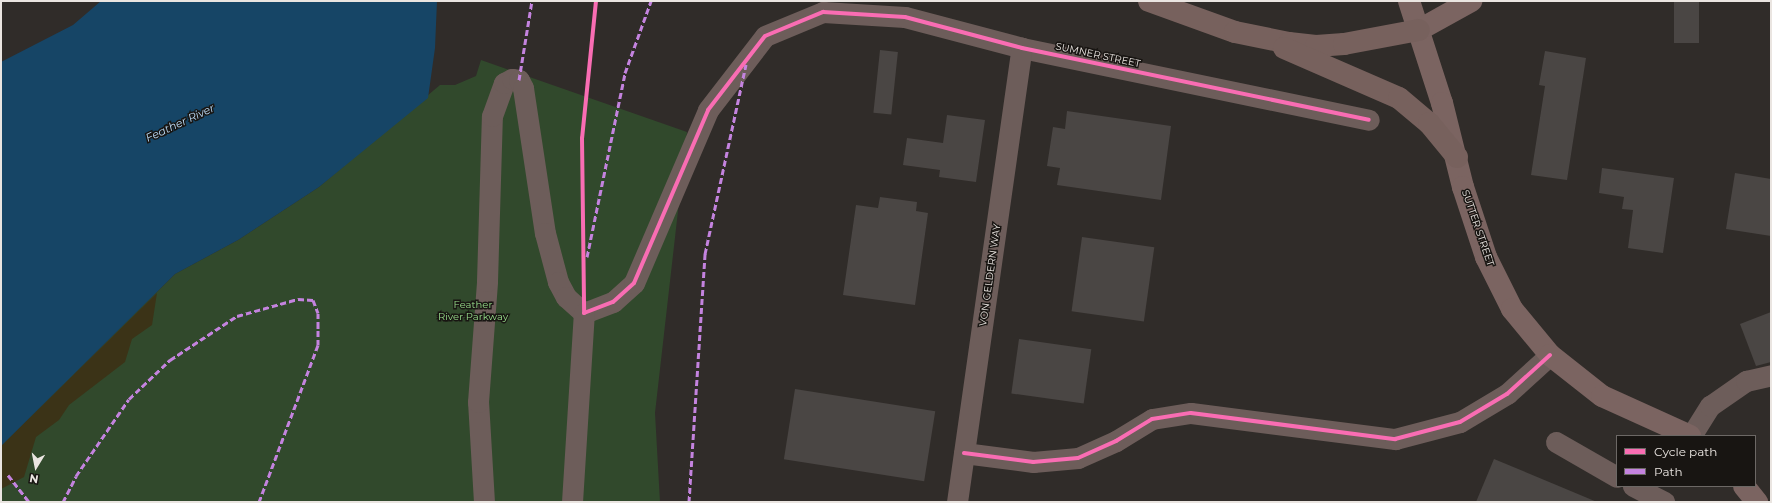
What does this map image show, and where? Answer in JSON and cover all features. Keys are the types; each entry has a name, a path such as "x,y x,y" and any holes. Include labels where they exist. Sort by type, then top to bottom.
{"highway":[{"path":"1149,1 1235,32 1270,41 1399,98 1429,122 1457,157"},
{"path":"1270,41 1323,45 1372,40 1419,30"}],"main road":[{"name":"SUTTER STREET","path":"1409,1 1486,256 1512,309 1550,355 1602,396 1662,430 1686,435"},
{"path":"1419,30 1471,1"},
{"path":"1745,487 1757,502"}],"street":[{"name":"SUMNER STREET","path":"584,313 613,302 634,283 708,110 765,36 823,12 905,17 1022,48 1369,120"},
{"name":"VON GELDERN WAY","path":"957,502 1022,48"},
{"path":"484,502 478,402 487,281 492,116 504,84 512,79 518,80 523,88 545,233 558,282 566,297 584,313 572,502"},
{"path":"964,453 1033,462 1078,458 1116,441 1152,418 1190,413 1395,439 1460,422 1507,394 1550,355"},
{"path":"1692,435 1710,406 1746,381 1771,375"},
{"path":"1556,442 1616,476"},
{"path":"1633,490 1664,502"}],"green space":[{"name":"Feather River Parkway","path":"481,60 687,132 655,413 660,502 1,502 1,446 175,274 238,240 319,187 440,85 455,85 476,76"}],"sand":[{"path":"157,293 152,325 132,339 125,362 69,405 59,420 36,437 24,477 1,489 1,446"}],"water":[{"name":"Feather River","path":"101,1 437,1 435,48 428,98 319,187 238,240 175,274 1,446 1,62 73,25"}],"building":[{"path":"1674,1 1699,1 1699,43 1674,43"},
{"path":"880,50 898,52 891,115 873,113"},
{"path":"1545,51 1586,58 1567,180 1531,175 1545,86 1539,85"},
{"path":"1067,111 1171,126 1161,200 1057,185 1060,168 1047,166 1053,127 1065,129"},
{"path":"947,115 985,120 976,182 939,177 940,170 903,165 907,138 943,143"},
{"path":"1602,168 1674,178 1663,253 1628,248 1633,210 1622,209 1624,197 1599,193"},
{"path":"1735,173 1771,179 1771,236 1726,229"},
{"path":"880,197 917,202 916,211 928,213 915,305 843,295 856,205 878,208"},
{"path":"1082,237 1154,247 1144,321 1072,311"},
{"path":"1771,312 1771,362 1756,366 1740,324"},
{"path":"1019,339 1091,349 1084,404 1011,393"},
{"path":"795,389 935,411 924,481 784,459"},
{"path":"1494,459 1597,502 1476,502"}],"marked path":[{"path":"519,80 532,1"},
{"path":"587,257 625,73 651,1"},
{"path":"689,502 705,254 746,64"},
{"path":"63,502 76,476 129,399 170,360 237,316 298,299 313,300 318,313 318,345 259,502"},
{"path":"8,475 29,502"}],"cycle path":[{"path":"596,1 582,138 584,313 613,302 634,283 708,110 765,36 823,12 905,17 1022,48 1369,120"},
{"path":"964,453 1033,462 1078,458 1116,441 1152,419 1191,413 1395,439 1460,422 1507,394 1550,355"}]}
